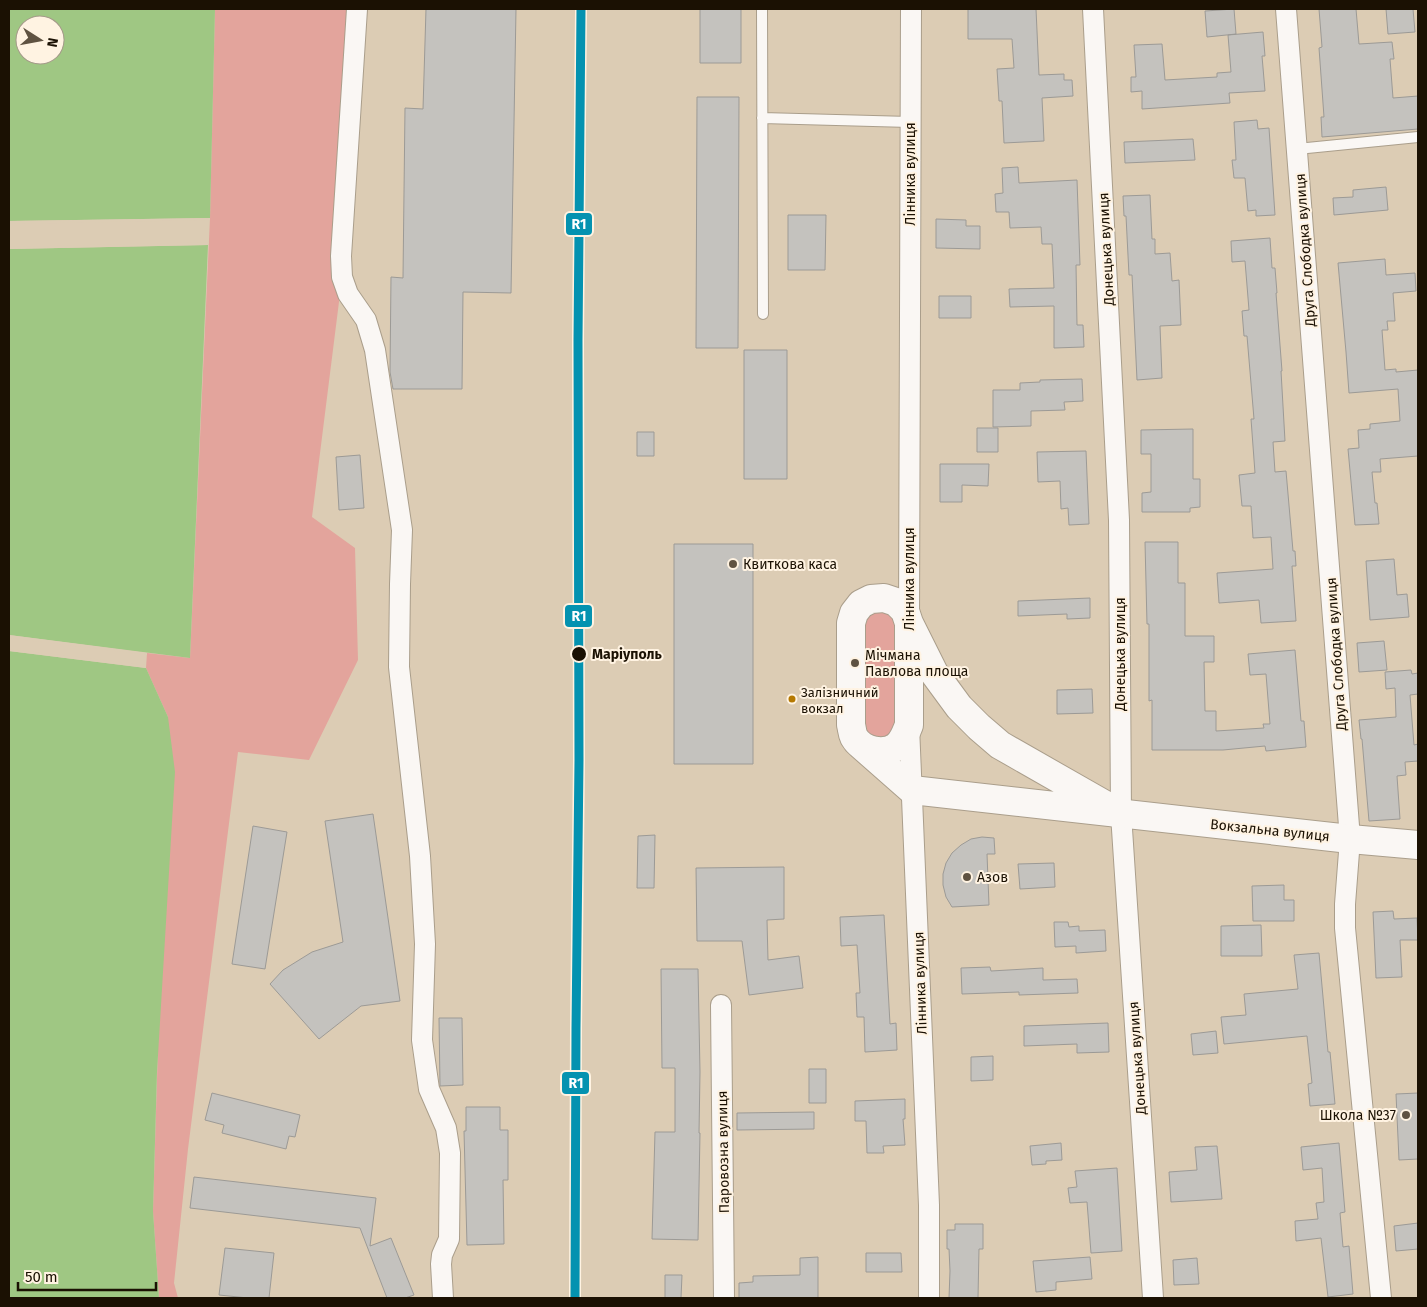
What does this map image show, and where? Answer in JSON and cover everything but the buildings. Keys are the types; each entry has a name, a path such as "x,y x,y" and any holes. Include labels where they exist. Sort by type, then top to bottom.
{"street":[{"path":"357,9 341,256 342,278 348,294 366,320 375,350 402,530 399,667 420,856 425,944 422,1040 429,1089 446,1128 450,1153 449,1239 441,1264 443,1298"},
{"name":"Лінника вулиця","path":"911,9 901,606 909,725 929,1204 929,1298"},
{"name":"Донецька вулиця","path":"1093,9 1120,520 1121,814 1153,1298"},
{"name":"Друга Слободка вулиця","path":"1286,9 1350,839 1345,928 1381,1298"},
{"path":"901,606 871,599 861,604 854,613 851,623 850,725 854,736 862,746 912,790"},
{"name":"Вокзальна вулиця","path":"901,606 934,673 978,727 1000,745 1121,814"},
{"path":"862,746 873,751 886,751 897,746 905,736 909,725"},
{"name":"Вокзальна вулиця","path":"912,790 1350,839 1418,844"},
{"name":"Паровозна вулиця","path":"721,1005 724,1298"}],"lane":[{"path":"762,9 762,314"},
{"path":"762,118 910,122"},
{"path":"1297,148 1418,137"}],"shaded area":[{"path":"9,9 215,9 210,218 9,221"},
{"path":"215,9 361,9 346,246 312,517 355,548 358,660 309,760 238,752 188,1149 174,1283 178,1298 159,1298 153,1211 168,717 146,668 147,653 190,658 210,218"},
{"path":"208,245 190,658 9,635 9,249"},
{"path":"865,609 895,609 901,724 879,746 858,724"},
{"path":"9,651 146,668 168,717 175,772 157,1072 153,1211 159,1298 9,1298"}],"pier":[{"path":"210,218 210,220 9,224 9,221"},
{"path":"209,242 208,245 9,249 9,247"},
{"path":"9,635 147,653 147,655 9,638"},
{"path":"9,649 146,665 146,668 9,651"}],"transit line":[{"name":"R1","path":"575,1298 581,9"}],"place":[{"name":"Квиткова каса","path":"733,564"},
{"name":"Маріуполь","path":"579,654"},
{"name":"Мічмана Павлова площа","path":"855,663"},
{"name":"Залізничний вокзал","path":"792,699"},
{"name":"Азов","path":"967,877"},
{"name":"Школа №37","path":"1406,1115"}]}
